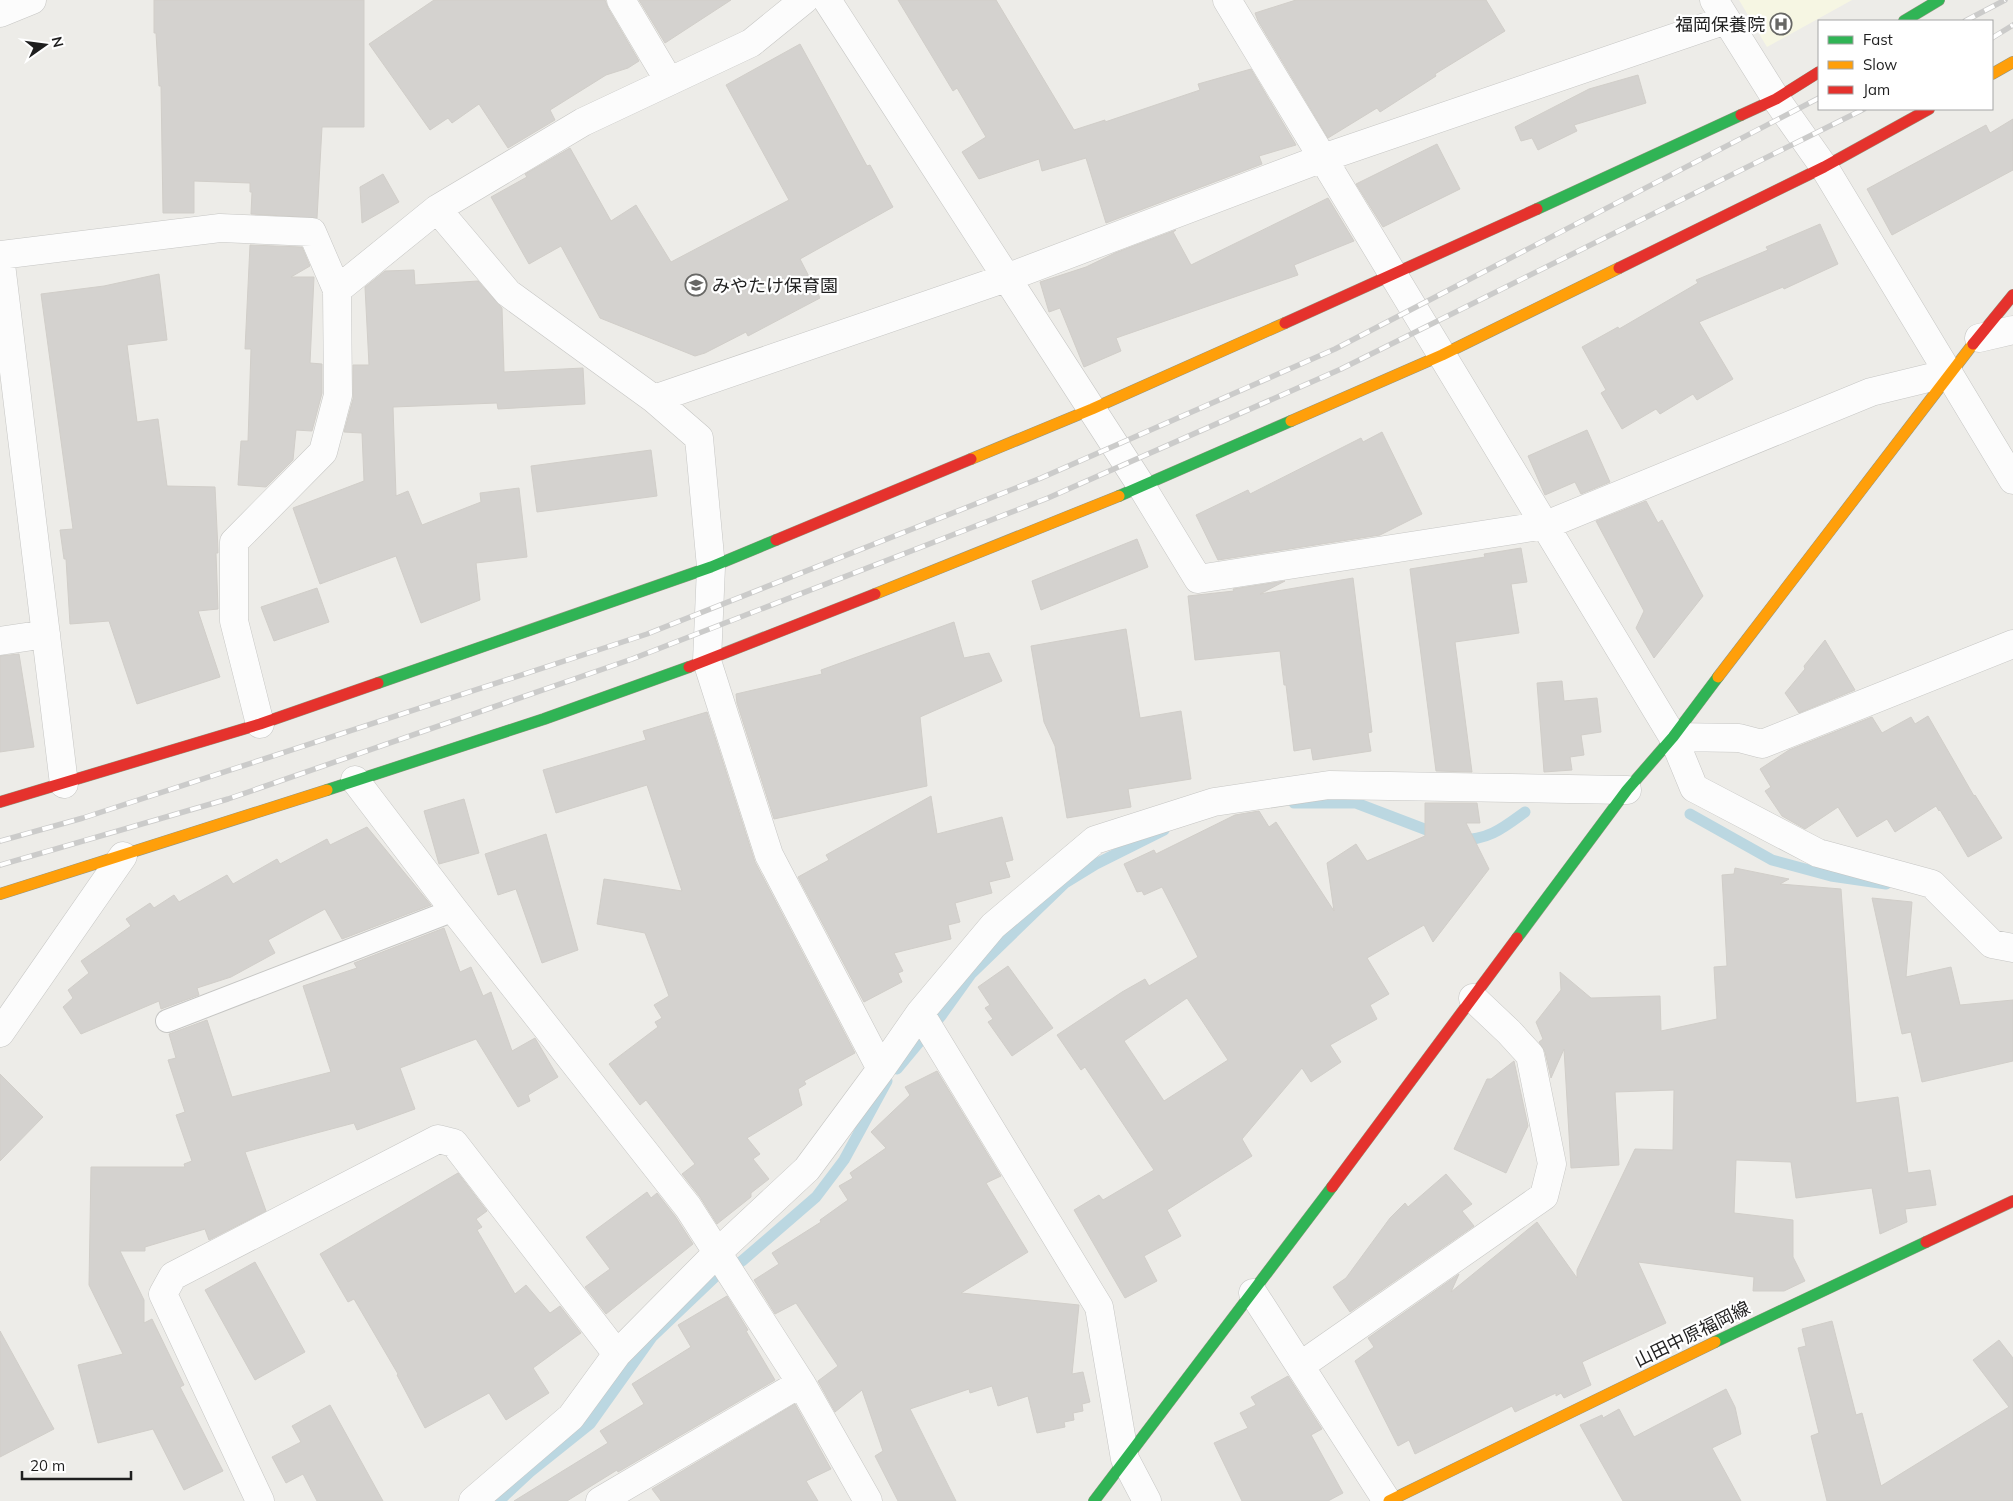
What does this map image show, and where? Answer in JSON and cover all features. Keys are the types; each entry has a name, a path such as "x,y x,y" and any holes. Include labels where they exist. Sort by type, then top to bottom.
{"street":[{"path":"0,13 32,0"},
{"path":"621,0 669,81"},
{"path":"337,290 437,210 583,122 751,43 804,0"},
{"path":"827,0 1142,487 1198,579 1546,525 1871,392 1949,374"},
{"path":"1227,0 1673,737 1694,788 1818,853 1932,884 1992,944 2013,948"},
{"path":"1906,20 1939,0"},
{"path":"654,399 1006,278 1720,10 1776,98 1824,166 2013,480"},
{"path":"1993,73 2013,62"},
{"path":"0,802 260,724 711,568 1092,409 1394,274 1776,98 1818,73"},
{"path":"0,894 123,856 544,718 707,661 1142,487 1442,355 1824,166 1927,110"},
{"path":"437,210 508,293 654,399 699,438 711,568 707,661 769,855 881,1069"},
{"path":"64,784 0,256 220,228 312,232 337,290 338,395 323,452 234,542 234,621 260,724"},
{"path":"1094,1501 1253,1293 1627,790 1673,737 1949,374 2013,295"},
{"path":"1979,338 2013,330"},
{"path":"0,641 46,634"},
{"path":"1673,737 1739,738 1762,744 2013,644"},
{"path":"355,780 454,910 688,1207 801,1382 868,1501"},
{"path":"473,1501 571,1417 617,1354 722,1258 808,1169 881,1069 993,926 1095,840 1214,802 1329,786 1627,790"},
{"path":"0,1033 123,856"},
{"path":"1300,1366 1544,1196 1552,1164 1530,1055 1473,998"},
{"path":"923,1017 1099,1307 1125,1459 1146,1501"},
{"path":"260,1501 163,1294 173,1276 438,1139 454,1143 617,1354"},
{"name":"山田中原福岡線","path":"1388,1501 1807,1297 2013,1201"},
{"path":"1253,1293 1388,1501"},
{"path":"611,1498 801,1382"}],"lane":[{"path":"167,1021 454,910"}],"shaded area":[{"name":"福岡保養院","path":"1739,0 1852,0 1767,47"}],"building":[{"path":"154,0 364,0 364,127 322,127 317,218 251,214 252,192 250,192 250,183 194,181 194,213 163,213 161,86 159,86 156,33 154,33"},
{"path":"434,0 605,0 639,61 628,68 606,75 550,110 555,120 508,148 479,104 452,123 448,118 430,130 369,44"},
{"path":"639,0 731,0 665,43"},
{"path":"898,0 996,0 1074,130 1105,120 1105,122 1200,90 1198,84 1251,69 1296,145 1259,156 1262,164 1106,223 1086,158 1042,171 1039,159 979,179 962,152 986,137 957,88 953,91"},
{"path":"1296,0 1486,0 1505,31 1435,74 1436,76 1380,112 1377,108 1328,138 1255,13"},
{"path":"800,44 867,166 870,165 893,207 800,259 820,298 748,336 746,332 705,353 695,356 600,318 561,246 529,264 491,197 527,177 525,174 570,148 611,221 636,205 671,262 789,200 726,85"},
{"path":"1638,75 1646,103 1574,125 1577,131 1538,150 1532,138 1521,141 1515,127 1589,89"},
{"path":"2013,119 2013,170 1892,235 1867,189 1986,125 1990,133"},
{"path":"1437,144 1460,189 1383,227 1356,184"},
{"path":"383,174 399,202 362,223 360,187"},
{"path":"1328,198 1354,241 1294,265 1298,275 1116,338 1121,351 1084,367 1060,308 1049,312 1040,282 1086,267 1115,253 1176,230 1173,232 1191,265"},
{"path":"1820,224 1838,264 1784,289 1783,287 1699,322 1733,379 1697,400 1693,394 1660,414 1656,409 1622,429 1601,393 1606,390 1582,347 1618,327 1619,329 1698,283 1696,280 1768,250 1766,247"},
{"path":"250,245 302,247 310,266 291,277 314,277 310,363 322,364 322,393 312,431 296,430 293,460 266,487 238,485 241,441 248,441 251,349 245,349"},
{"path":"414,270 415,285 478,281 502,308 504,372 583,368 585,404 498,409 497,403 393,407 396,496 408,491 422,525 481,502 480,493 519,488 527,557 476,563 480,600 421,623 396,556 320,584 293,508 364,481 362,433 344,432 353,399 353,365 369,365 365,287 385,271"},
{"path":"159,274 167,340 127,345 137,422 158,419 167,486 215,487 218,609 198,611 220,677 137,704 109,621 70,624 66,559 64,559 60,530 73,529 41,294 104,286"},
{"path":"1587,430 1610,482 1581,494 1575,482 1545,495 1528,456"},
{"path":"1382,432 1422,514 1380,535 1218,560 1196,515 1248,490 1250,494 1361,438 1363,442"},
{"path":"651,450 657,496 537,512 531,466"},
{"path":"1646,501 1658,523 1662,520 1703,596 1654,658 1636,628 1644,611 1596,521"},
{"path":"1137,539 1148,567 1041,610 1032,581"},
{"path":"1521,548 1527,582 1511,584 1519,633 1455,642 1472,772 1436,771 1410,569 1485,557 1484,554"},
{"path":"1353,578 1372,732 1368,733 1371,751 1313,760 1311,748 1294,751 1280,651 1195,660 1188,596 1234,591 1233,589 1285,581 1260,594"},
{"path":"317,588 329,622 274,641 261,607"},
{"path":"954,622 964,658 989,653 1002,681 920,717 927,786 774,819 737,703 736,694 822,674 821,670"},
{"path":"1126,629 1140,718 1181,711 1191,779 1128,789 1131,807 1067,818 1055,746 1044,722 1031,646"},
{"path":"1825,640 1855,690 1799,713 1785,693 1805,669 1804,666"},
{"path":"19,654 34,747 0,752 0,656"},
{"path":"1562,681 1564,701 1597,698 1601,732 1581,735 1584,755 1570,757 1572,770 1544,772 1537,683"},
{"path":"707,712 755,862 855,1053 804,1081 806,1084 798,1089 802,1105 747,1138 760,1154 753,1159 769,1179 751,1193 751,1197 717,1224 700,1197 682,1174 695,1164 646,1100 640,1105 609,1064 658,1027 655,1022 662,1018 654,1005 669,996 645,933 597,924 604,879 682,891 647,785 556,813 543,770 646,740 643,731"},
{"path":"1928,716 1974,796 2002,838 1968,857 1936,806 1895,832 1887,819 1857,837 1838,807 1805,829 1782,816 1765,791 1771,787 1760,769 1789,750 1872,717 1882,733 1911,717 1915,724"},
{"path":"931,796 937,834 1002,817 1013,860 1005,862 1010,877 989,882 992,893 955,903 960,922 948,925 951,939 894,953 903,971 898,973 902,982 864,1002 798,877 829,860 826,855"},
{"path":"464,799 479,853 439,864 424,811"},
{"path":"1425,803 1477,803 1480,823 1466,823 1489,869 1433,942 1424,925 1367,958 1389,994 1370,1005 1377,1019 1330,1045 1341,1062 1311,1082 1302,1068 1242,1139 1252,1156 1167,1210 1181,1236 1144,1256 1157,1281 1125,1298 1074,1210 1099,1195 1103,1200 1154,1170 1085,1067 1081,1070 1057,1035 1145,979 1149,986 1198,957 1162,887 1144,895 1142,891 1137,892 1124,864 1154,850 1156,854 1235,815 1259,811 1269,827 1276,822 1334,911 1327,863 1356,844 1367,861 1425,836","holes":["1187,998 1228,1060 1164,1101 1124,1041"]},
{"path":"367,827 431,905 342,939 325,909 268,940 275,953 231,977 197,988 199,995 161,1009 159,1001 81,1034 63,1007 73,998 68,990 89,973 81,961 131,926 126,919 150,903 154,908 174,895 179,902 227,875 233,884 277,859 280,864 327,839 330,845"},
{"path":"546,834 578,950 542,963 516,889 498,895 485,854"},
{"path":"1735,868 1789,879 1780,884 1841,889 1856,1103 1898,1097 1908,1173 1930,1170 1936,1205 1905,1209 1907,1222 1880,1234 1872,1188 1796,1198 1791,1162 1736,1160 1734,1213 1793,1220 1793,1257 1805,1281 1784,1291 1753,1291 1754,1277 1638,1262 1666,1323 1582,1362 1591,1385 1564,1398 1561,1393 1556,1396 1556,1393 1515,1412 1512,1406 1415,1454 1409,1440 1398,1446 1355,1361 1374,1347 1368,1338 1459,1274 1451,1292 1537,1222 1577,1278 1577,1270 1635,1149 1673,1150 1674,1090 1615,1092 1619,1165 1571,1168 1564,1049 1551,1078 1545,1052 1539,1042 1543,1039 1536,1022 1561,990 1560,972 1591,998 1660,996 1661,1031 1717,1019 1714,967 1727,966 1722,875 1734,874"},
{"path":"1872,898 1912,902 1906,977 1951,967 1960,1005 2013,1000 2013,1061 1922,1082 1911,1032 1902,1034"},
{"path":"444,928 460,972 471,967 483,996 491,992 512,1051 535,1038 558,1077 528,1095 530,1101 518,1107 476,1039 400,1068 415,1109 357,1130 354,1123 245,1152 266,1211 209,1240 205,1229 145,1247 145,1251 120,1251 144,1300 144,1323 152,1319 184,1385 180,1387 223,1471 184,1490 153,1429 98,1443 78,1365 123,1354 89,1285 91,1167 185,1167 184,1164 192,1161 176,1115 185,1112 168,1060 176,1058 169,1034 207,1020 232,1097 331,1072 303,986 357,968 354,963"},
{"path":"1008,966 1053,1028 1012,1056 988,1022 993,1019 985,1008 990,1005 978,987"},
{"path":"1514,1061 1528,1126 1506,1173 1454,1149 1487,1079 1491,1079"},
{"path":"937,1071 1001,1176 986,1183 1028,1252 961,1293 1079,1305 1072,1374 1083,1372 1090,1402 1082,1404 1083,1411 1073,1413 1074,1420 1064,1422 1065,1427 1037,1433 1028,1396 998,1406 992,1386 970,1393 969,1389 910,1409 956,1501 898,1501 875,1456 883,1451 862,1390 835,1412 818,1381 838,1366 796,1303 775,1314 754,1280 779,1264 772,1253 821,1222 820,1220 848,1200 839,1186 853,1178 850,1173 886,1148 871,1132 910,1095 905,1087"},
{"path":"0,1074 43,1117 0,1161"},
{"path":"458,1173 487,1211 476,1219 482,1227 477,1230 515,1294 526,1285 550,1313 560,1306 581,1333 533,1368 549,1393 506,1420 489,1393 425,1428 398,1374 354,1299 348,1302 320,1254"},
{"path":"1446,1174 1472,1204 1462,1211 1474,1226 1350,1312 1333,1287 1346,1278 1390,1218 1405,1203 1408,1207"},
{"path":"647,1192 651,1198 657,1193 693,1244 606,1314 585,1287 610,1269 586,1237"},
{"path":"255,1262 305,1352 255,1380 205,1290"},
{"path":"727,1296 775,1380 618,1472 617,1470 567,1501 514,1501 608,1443 600,1431 644,1404 632,1384 691,1347 678,1325"},
{"path":"1832,1321 1856,1415 1862,1413 1881,1486 2009,1407 1973,1360 1999,1340 2013,1358 2013,1501 1827,1501 1811,1436 1819,1433 1798,1348 1806,1346 1802,1329"},
{"path":"0,1331 54,1429 0,1457"},
{"path":"1288,1376 1322,1429 1311,1435 1343,1493 1328,1501 1242,1501 1214,1443 1248,1428 1240,1413 1256,1405 1251,1397"},
{"path":"1726,1389 1735,1407 1741,1434 1712,1448 1741,1501 1623,1501 1580,1425 1602,1415 1603,1418 1619,1409 1634,1437"},
{"path":"795,1404 831,1469 806,1481 818,1501 661,1501 652,1489"},
{"path":"330,1405 383,1501 317,1501 303,1474 286,1483 272,1457 301,1442 292,1426"}],"waterway":[{"path":"1294,803 1356,803 1440,835"},
{"path":"1460,840 1479,838 1495,832 1525,812"},
{"path":"1690,814 1772,860 1831,876 1886,884"},
{"path":"897,1069 941,1016 971,974 1065,883 1096,864 1164,830"},
{"path":"499,1501 530,1472 590,1424 652,1337 716,1276 742,1261 816,1197 844,1160 887,1081"}],"railway":[{"path":"1967,20 2005,0"},
{"path":"1993,37 2013,25"},
{"path":"0,841 83,818 647,634 1041,478 1335,349 1818,99"},
{"path":"0,865 228,799 632,659 1048,498 1341,369 1862,110"}],"traffic: fast":[{"path":"1906,20 1939,0"},
{"path":"1537,209 1741,115"},
{"path":"1119,496 1291,421"},
{"path":"378,683 711,567 776,540"},
{"path":"327,790 544,719 689,667"},
{"path":"1517,938 1627,790 1673,737 1718,677"},
{"path":"1094,1501 1332,1187"},
{"path":"1715,1342 1926,1242"}],"traffic: slow":[{"path":"1993,73 2013,62"},
{"path":"1291,421 1442,355 1619,268"},
{"path":"971,459 1092,409 1285,323"},
{"path":"1718,677 1973,344"},
{"path":"875,594 1119,496"},
{"path":"0,894 327,790"},
{"path":"1389,1501 1715,1342"}],"traffic: jam":[{"path":"1741,115 1776,99 1818,73"},
{"path":"1619,268 1824,167 1927,110"},
{"path":"1285,323 1537,209"},
{"path":"1973,344 2013,295"},
{"path":"776,540 971,459"},
{"path":"689,667 875,594"},
{"path":"0,802 260,724 378,683"},
{"path":"1332,1187 1517,938"},
{"path":"1926,1242 2013,1201"}],"place":[{"name":"福岡保養院","path":"1781,24"},
{"name":"みやたけ保育園","path":"696,285"}]}
